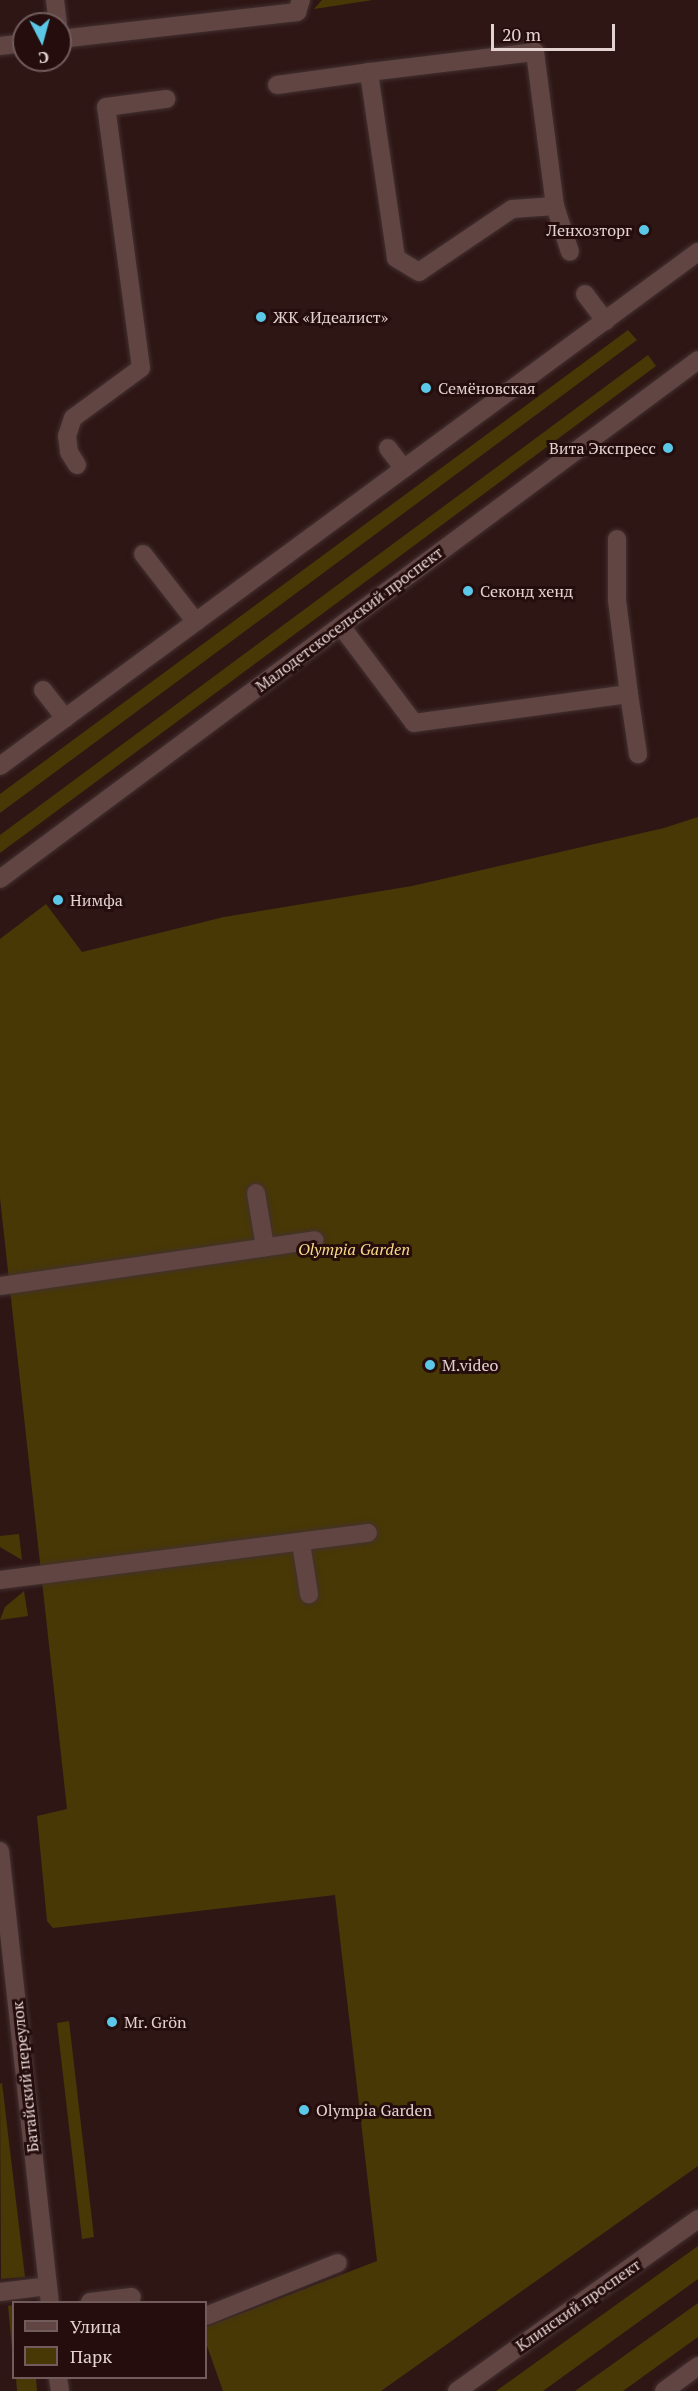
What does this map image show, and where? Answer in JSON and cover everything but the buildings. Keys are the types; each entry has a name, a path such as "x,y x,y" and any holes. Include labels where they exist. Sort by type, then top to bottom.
{"street":[{"path":"72,38 297,12 301,0"},
{"path":"277,85 535,52 555,206 570,252"},
{"path":"369,72 396,258 419,272 512,209 555,206"},
{"path":"77,465 69,452 68,436 73,418 141,368 106,107 166,99"},
{"path":"0,766 698,252"},
{"path":"585,294 605,321"},
{"name":"Малодетскосельский проспект","path":"0,879 698,360"},
{"path":"388,448 404,469"},
{"path":"616,539 617,600 638,754"},
{"path":"143,554 196,622"},
{"path":"341,626 414,723 629,694"},
{"path":"43,690 65,718"},
{"path":"256,1193 265,1247"},
{"path":"0,1286 315,1240"},
{"path":"0,1580 368,1533"},
{"path":"301,1543 309,1594"},
{"name":"Батайский переулок","path":"0,1859 49,2294"},
{"name":"Клинский проспект","path":"457,2391 698,2219"},
{"path":"207,2316 338,2263"},
{"path":"0,2292 49,2294"},
{"path":"100,2301 132,2298"},
{"path":"664,2391 698,2366"}],"green space":[{"path":"322,0 373,0 314,9"},
{"path":"628,330 637,340 0,813 0,794"},
{"path":"648,355 656,366 0,853 0,835"},
{"name":"Olympia Garden","path":"698,817 698,2166 381,2391 223,2391 207,2346 207,2327 377,2261 335,1895 53,1928 47,1921 37,1816 67,1809 0,1198 0,939 46,904 82,952 224,917 412,886 664,828"},
{"path":"19,1534 22,1560 0,1547 0,1536"},
{"path":"24,1591 28,1616 0,1620 5,1607"},
{"path":"69,2021 94,2237 82,2239 57,2023"},
{"path":"2,2083 25,2277 1,2279 0,2084"},
{"path":"698,2246 698,2279 543,2391 496,2391"},
{"path":"698,2303 698,2337 623,2391 575,2391"},
{"path":"12,2305 12,2348 8,2306"},
{"path":"16,2379 36,2379 37,2391 17,2391"}],"place":[{"name":"Ленхозторг","path":"644,230"},
{"name":"ЖК «Идеалист»","path":"261,317"},
{"name":"Семёновская","path":"426,388"},
{"name":"Вита Экспресс","path":"668,448"},
{"name":"Секонд хенд","path":"468,591"},
{"name":"Нимфа","path":"58,900"},
{"name":"M.video","path":"430,1365"},
{"name":"Mr. Grön","path":"112,2022"},
{"name":"Olympiа Garden","path":"304,2110"}]}
